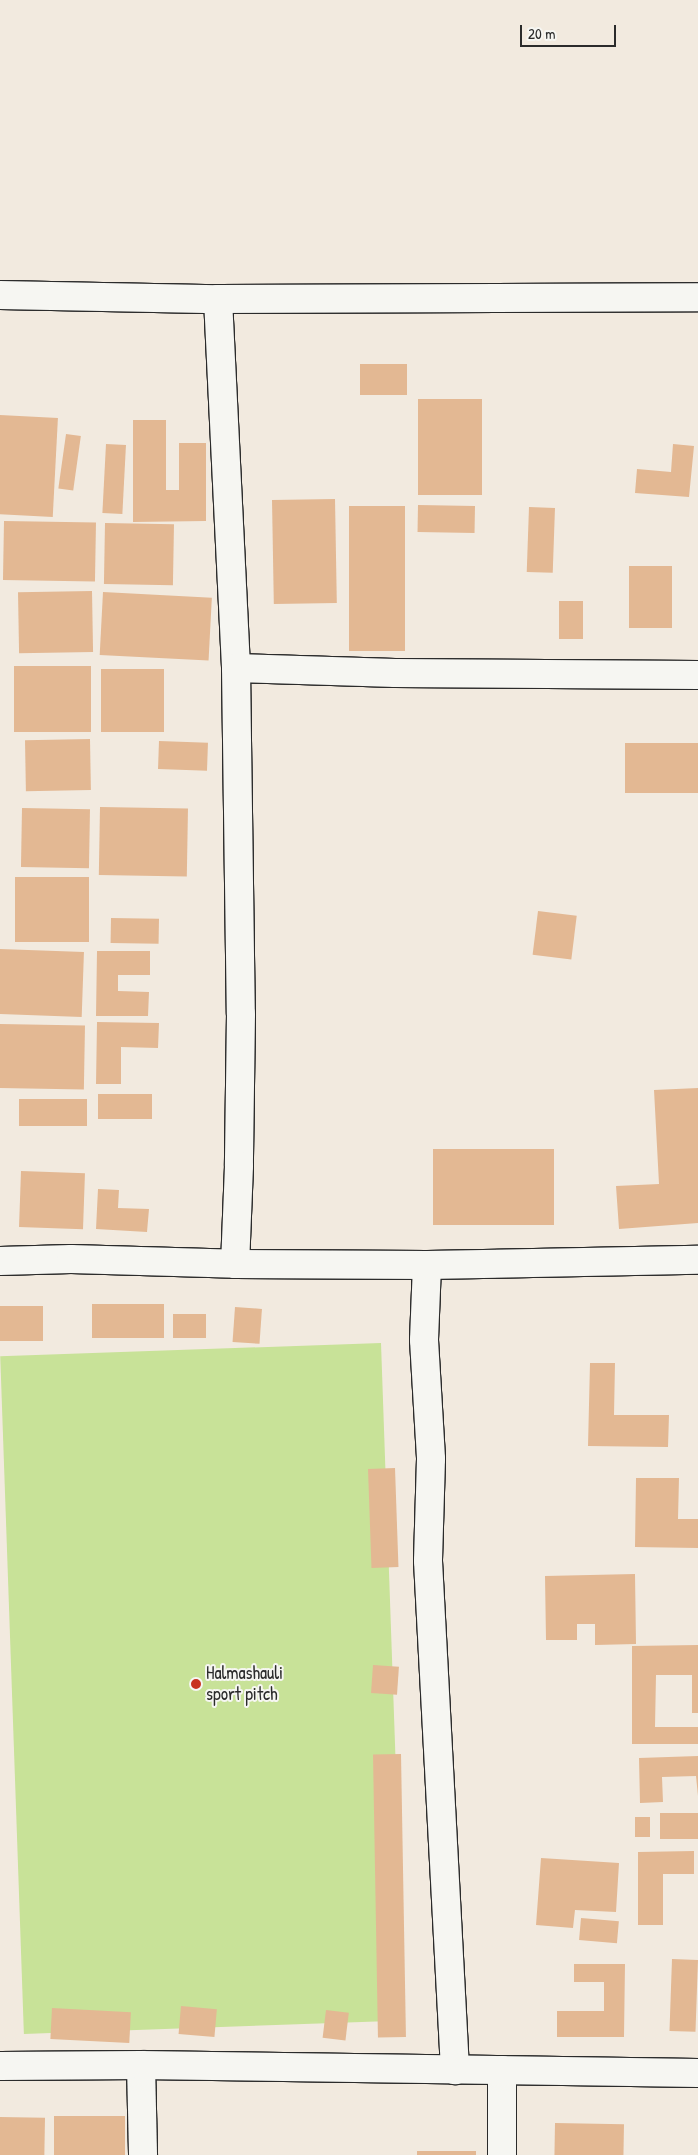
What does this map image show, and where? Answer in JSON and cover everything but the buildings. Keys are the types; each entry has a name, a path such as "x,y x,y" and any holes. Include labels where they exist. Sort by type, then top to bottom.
{"street":[{"path":"0,295 218,299 698,298"},
{"path":"218,299 236,668 241,1014 239,1166 235,1264"},
{"path":"236,668 394,673 698,675"},
{"path":"0,1261 71,1259 235,1264 427,1265 698,1260"},
{"path":"427,1265 424,1340 431,1459 428,1561 455,2070"},
{"path":"141,2065 143,2155"},
{"path":"0,2066 141,2065 698,2073"},
{"path":"502,2070 502,2155"}],"green space":[{"name":"Halmashauli sport pitch","path":"381,1343 405,2021 24,2034 0,1356"}],"place":[{"name":"Halmashauli sport pitch","path":"196,1684"}]}
